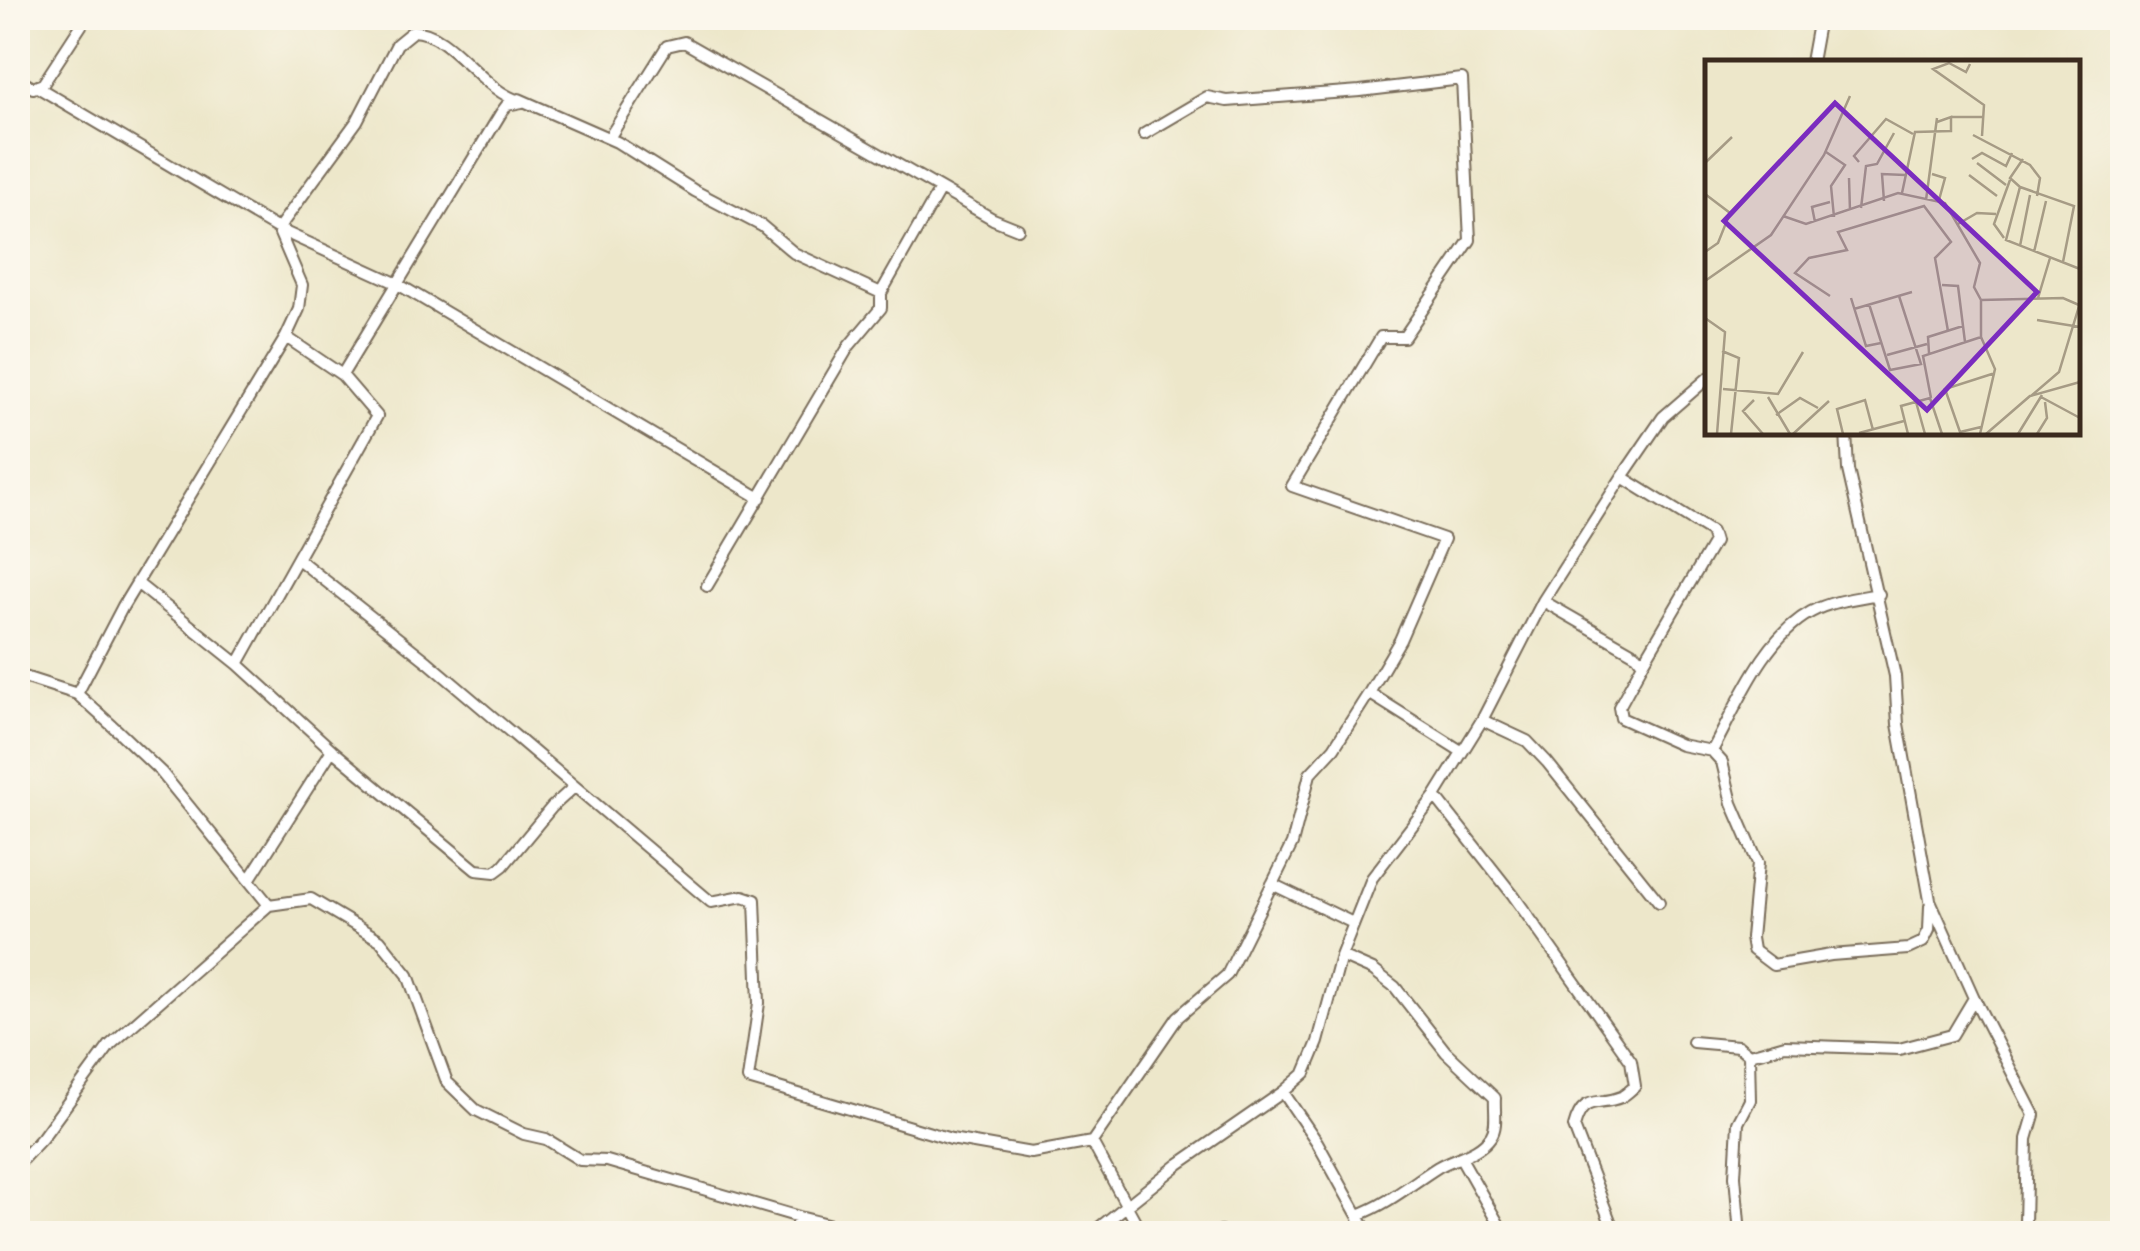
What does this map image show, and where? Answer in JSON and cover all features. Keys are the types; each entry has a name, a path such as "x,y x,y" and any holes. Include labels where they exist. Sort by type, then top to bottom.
{"street":[{"path":"39,88 86,18"},
{"path":"1811,60 1819,18"},
{"path":"2106,18 2122,37"},
{"path":"278,228 357,121 398,44 413,31 432,34 498,92 522,102"},
{"path":"609,138 667,46 684,42 1018,230"},
{"path":"298,558 428,662 711,902 743,896 754,900 760,1003 748,1079 951,1139 1031,1153 1092,1142 1178,1017 1228,976 1292,844 1310,774 1334,748 1370,693 1400,640 1444,539 1292,486 1381,337 1404,337 1470,240 1462,79 1228,101 1208,98 1144,134"},
{"path":"18,80 39,88 278,228 396,283 760,498"},
{"path":"522,102 519,99 609,138 762,226 794,253 881,293"},
{"path":"342,375 501,113 507,104 522,102"},
{"path":"707,586 849,346 881,308 881,293 940,189"},
{"path":"77,694 299,309 302,285 278,228"},
{"path":"238,664 377,416 342,375 286,337"},
{"path":"1091,1234 1305,1072 1318,1042 1341,956 1372,878 1435,796 1482,720 1543,601 1622,478 1663,417 1705,381"},
{"path":"1622,478 1711,532 1714,542 1619,706 1621,718 1681,744 1712,751 1722,762 1732,802 1758,863 1754,950 1773,965 1831,955 1908,949 1924,942 1930,930 1930,900 1898,724 1895,676 1848,470 1846,435"},
{"path":"138,584 238,664 332,750 476,870 488,872 503,866 574,787"},
{"path":"1712,751 1774,640 1810,613 1841,601 1879,594"},
{"path":"1543,601 1637,655 1644,664"},
{"path":"18,675 77,694 160,772 269,905"},
{"path":"1370,693 1461,751"},
{"path":"1482,720 1527,741 1548,762 1659,902"},
{"path":"249,880 332,750"},
{"path":"1435,796 1524,910 1631,1061 1635,1086 1622,1098 1586,1105 1578,1112 1574,1127 1615,1234"},
{"path":"1272,884 1353,924"},
{"path":"18,1164 42,1138 110,1045 269,905 311,899 380,940 408,975 447,1082 476,1110 524,1134 546,1139 580,1160 608,1161 799,1218 867,1234"},
{"path":"1930,900 1974,998 2034,1115 2027,1140 2028,1234"},
{"path":"1341,956 1374,970 1394,987 1446,1052 1495,1098 1495,1128 1490,1140 1358,1215"},
{"path":"1750,1055 1785,1045 1899,1048 1952,1035 1974,998"},
{"path":"1693,1042 1738,1046 1750,1055"},
{"path":"1740,1234 1734,1176 1738,1122 1750,1100 1750,1055"},
{"path":"1283,1092 1299,1112 1368,1234"},
{"path":"1092,1142 1142,1234"},
{"path":"1461,1158 1499,1224"},
{"path":"794,1234 799,1218"}]}
